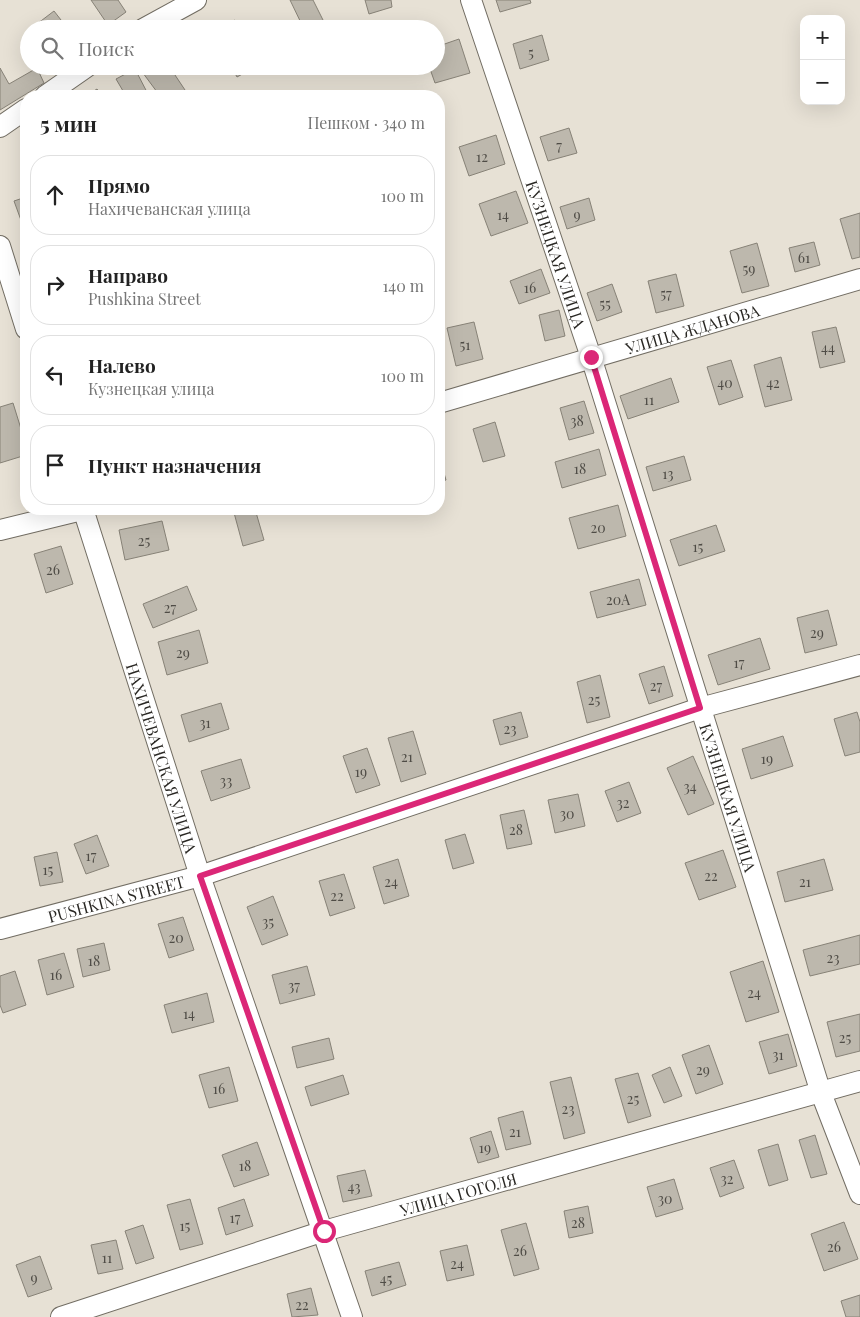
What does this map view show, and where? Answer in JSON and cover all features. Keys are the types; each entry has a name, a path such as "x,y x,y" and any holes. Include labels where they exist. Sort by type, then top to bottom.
{"street":[{"path":"160,20 196,0"},
{"name":"КУЗНЕЦКАЯ УЛИЦА","path":"470,0 591,357 821,1094 860,1194"},
{"path":"53,90 75,75"},
{"path":"0,127 20,113"},
{"path":"0,246 20,309"},
{"name":"УЛИЦА ЖДАНОВА","path":"445,401 860,279"},
{"path":"0,530 60,515"},
{"name":"НАХИЧЕВАНСКАЯ УЛИЦА","path":"86,515 200,876 324,1231 352,1317"},
{"name":"PUSHKINA STREET","path":"0,929 200,876 700,708 860,665"},
{"name":"УЛИЦА ГОГОЛЯ","path":"62,1317 324,1231 860,1082"}],"building":[{"path":"91,0 118,0 126,12 115,20 105,20"},
{"path":"290,0 313,0 323,20 300,20"},
{"path":"365,0 391,0 392,7 369,14"},
{"path":"496,0 530,0 531,3 500,12"},
{"path":"54,11 61,20 42,20"},
{"path":"542,35 549,60 520,69 513,44"},
{"path":"459,39 470,73 435,83 432,75 445,75 445,44"},
{"path":"0,68 9,84 25,75 40,75 44,83 33,90 20,90 20,98 0,110"},
{"path":"124,75 138,75 146,90 122,90 116,79"},
{"path":"144,75 175,75 185,90 156,90"},
{"path":"569,128 577,153 548,161 540,137"},
{"path":"496,135 505,164 469,176 459,147"},
{"path":"516,191 528,223 491,236 479,204"},
{"path":"589,198 595,220 567,229 560,207"},
{"path":"20,199 20,218 14,201"},
{"path":"860,213 860,257 852,259 840,219"},
{"path":"814,242 820,265 795,272 789,248"},
{"path":"757,243 769,286 742,293 730,251"},
{"path":"541,269 550,293 519,304 510,281"},
{"path":"676,274 684,306 656,313 648,281"},
{"path":"612,284 622,312 597,321 587,293"},
{"path":"559,310 565,336 545,341 539,315"},
{"path":"474,322 483,359 456,366 447,328"},
{"path":"836,327 845,362 820,368 812,332"},
{"path":"781,357 792,400 765,407 754,365"},
{"path":"731,360 743,397 719,405 707,367"},
{"path":"671,378 679,402 628,419 620,396"},
{"path":"584,401 594,433 569,440 560,408"},
{"path":"13,403 20,426 20,457 0,463 0,407"},
{"path":"495,422 505,456 483,462 473,429"},
{"path":"599,449 606,475 562,488 555,462"},
{"path":"684,456 691,480 653,491 646,467"},
{"path":"618,505 626,536 578,549 569,518"},
{"path":"235,515 257,515 264,540 243,546"},
{"path":"162,521 169,550 125,560 119,530"},
{"path":"716,525 725,551 679,566 670,540"},
{"path":"61,546 73,584 46,593 34,554"},
{"path":"639,579 646,605 597,618 590,592"},
{"path":"187,586 197,610 153,628 143,604"},
{"path":"828,610 837,645 805,653 797,618"},
{"path":"199,630 208,663 167,675 158,642"},
{"path":"760,638 770,669 718,685 708,655"},
{"path":"664,666 673,696 649,704 639,674"},
{"path":"600,675 610,717 587,723 577,682"},
{"path":"221,703 229,729 189,742 181,715"},
{"path":"521,712 528,737 500,745 493,720"},
{"path":"857,712 860,722 860,752 845,756 834,719"},
{"path":"413,731 426,774 401,782 388,738"},
{"path":"783,736 793,766 751,779 742,749"},
{"path":"367,748 380,785 356,793 343,756"},
{"path":"693,756 714,804 688,815 667,768"},
{"path":"241,759 250,788 211,801 201,771"},
{"path":"629,782 641,813 617,822 605,791"},
{"path":"578,794 585,826 555,833 548,800"},
{"path":"524,810 532,844 507,849 500,815"},
{"path":"465,834 474,863 453,869 445,840"},
{"path":"97,835 109,866 86,874 74,844"},
{"path":"723,850 736,887 699,900 685,863"},
{"path":"57,852 63,882 40,886 34,857"},
{"path":"398,859 409,896 384,904 373,867"},
{"path":"824,859 833,890 785,902 777,872"},
{"path":"344,874 355,908 330,916 319,881"},
{"path":"273,896 288,935 262,945 247,907"},
{"path":"183,917 194,950 169,958 158,924"},
{"path":"860,935 860,964 810,976 803,950"},
{"path":"104,943 110,970 83,977 77,949"},
{"path":"64,953 74,987 47,995 38,960"},
{"path":"763,961 779,1012 746,1022 730,972"},
{"path":"307,966 315,995 280,1004 272,975"},
{"path":"15,971 26,1005 3,1013 0,1005 0,976"},
{"path":"207,993 214,1022 172,1033 164,1005"},
{"path":"860,1014 860,1051 836,1057 827,1022"},
{"path":"788,1034 797,1066 769,1074 759,1042"},
{"path":"329,1038 334,1059 297,1068 292,1047"},
{"path":"709,1045 723,1084 696,1094 682,1055"},
{"path":"229,1067 238,1101 209,1108 199,1075"},
{"path":"670,1067 682,1096 664,1103 652,1075"},
{"path":"638,1073 651,1116 628,1123 615,1079"},
{"path":"343,1075 349,1094 311,1106 305,1087"},
{"path":"571,1077 585,1133 564,1139 550,1082"},
{"path":"523,1111 531,1144 506,1150 498,1118"},
{"path":"491,1131 499,1157 478,1163 470,1138"},
{"path":"815,1135 827,1174 811,1178 799,1140"},
{"path":"257,1142 269,1175 234,1187 222,1155"},
{"path":"778,1144 788,1180 769,1186 758,1150"},
{"path":"734,1160 744,1188 720,1197 710,1168"},
{"path":"365,1170 372,1196 343,1202 337,1176"},
{"path":"674,1179 683,1209 656,1217 647,1187"},
{"path":"190,1199 203,1244 180,1250 167,1205"},
{"path":"244,1199 253,1226 226,1235 218,1208"},
{"path":"588,1206 593,1233 569,1238 564,1211"},
{"path":"844,1222 858,1259 824,1271 811,1234"},
{"path":"526,1223 539,1269 514,1276 501,1230"},
{"path":"143,1225 154,1258 136,1264 125,1231"},
{"path":"116,1240 123,1269 98,1274 91,1245"},
{"path":"467,1245 474,1275 447,1281 440,1251"},
{"path":"40,1256 52,1289 28,1297 16,1265"},
{"path":"399,1262 406,1285 372,1296 365,1271"},
{"path":"311,1288 318,1315 292,1317 287,1294"},
{"path":"860,1295 860,1317 846,1317 841,1301"}],"route":[{"path":"324,1231 200,876 700,708 591,357"}]}
